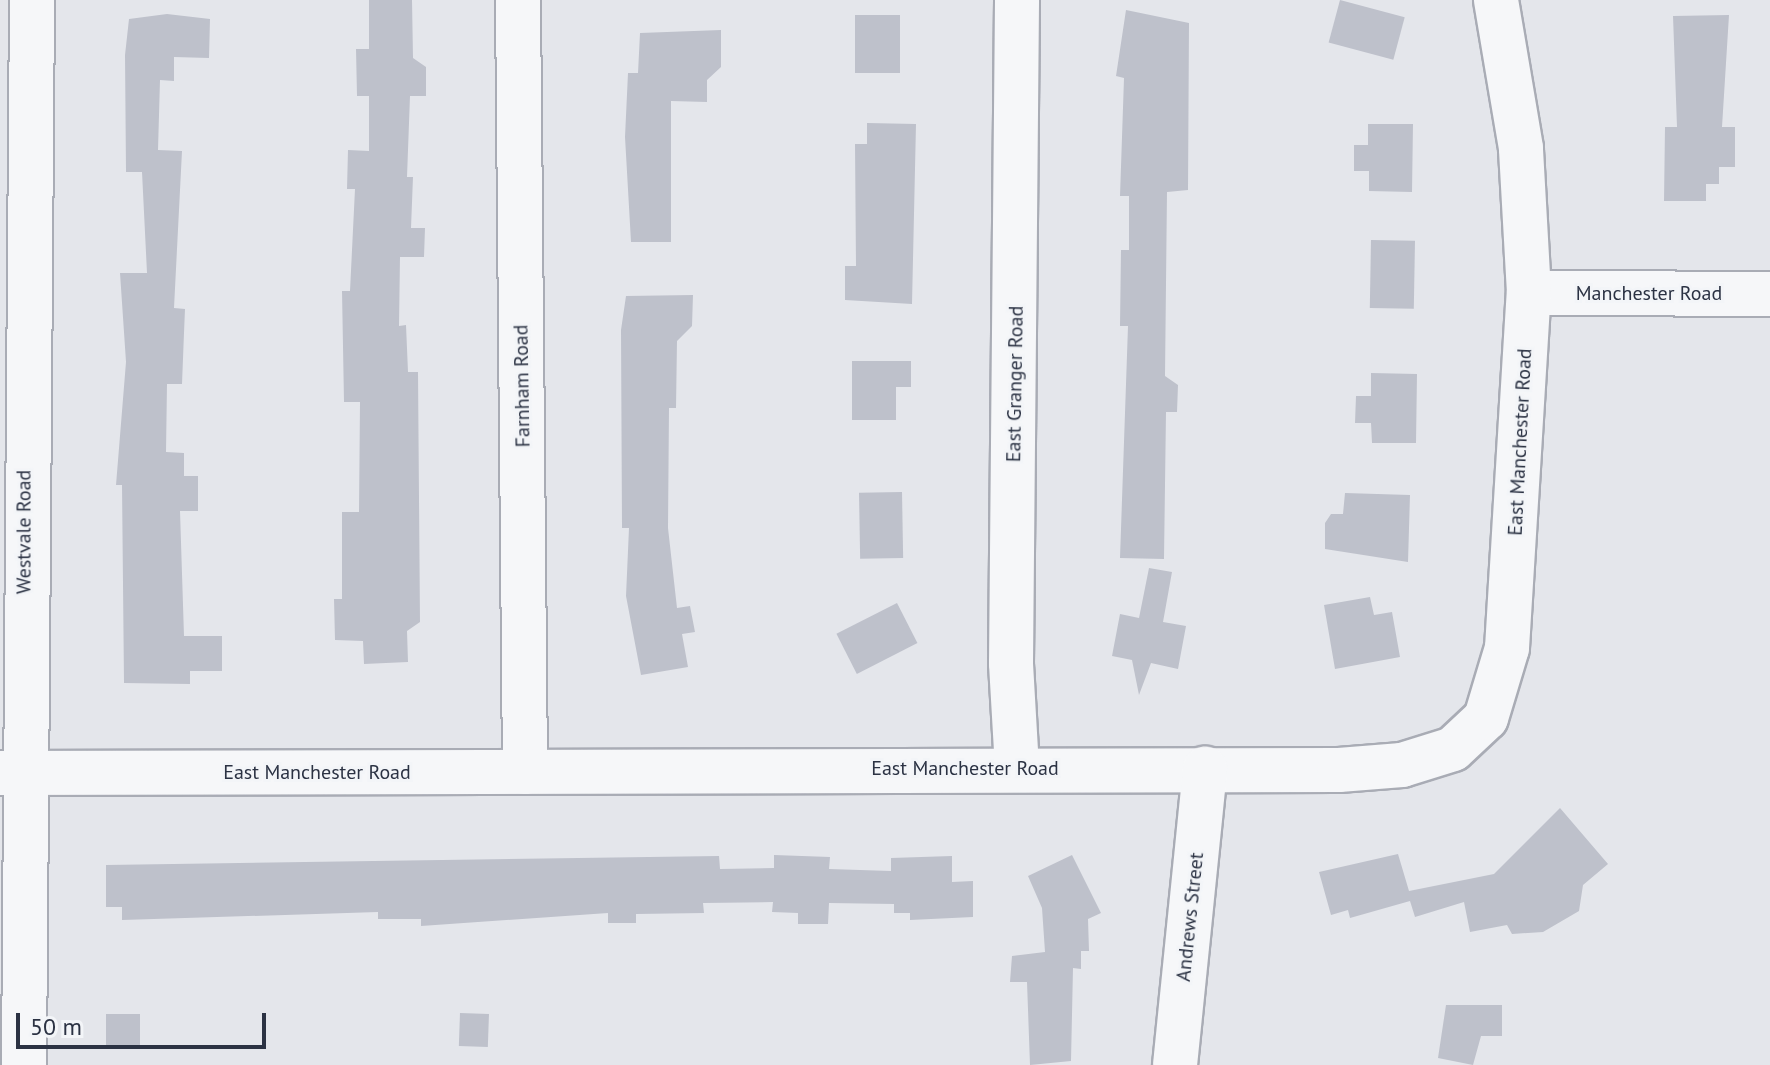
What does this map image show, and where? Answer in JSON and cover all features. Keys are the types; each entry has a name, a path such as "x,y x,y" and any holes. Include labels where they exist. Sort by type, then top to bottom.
{"street":[{"name":"Westvale Road","path":"24,1065 11,773 32,0"},
{"name":"Farnham Road","path":"518,0 525,772"},
{"name":"East Granger Road","path":"1017,0 1011,663 1017,768"},
{"name":"East Manchester Road","path":"11,773 1205,769 1402,765 1453,749 1486,718 1507,648 1529,293 1521,148 1496,0"},
{"name":"Manchester Road","path":"1529,293 1770,294"},
{"name":"Andrews Street","path":"1175,1065 1205,769"}],"building":[{"path":"369,0 412,0 413,58 426,67 426,96 410,96 407,177 413,177 411,228 425,228 424,257 400,257 399,326 406,325 408,372 418,372 420,622 407,631 408,662 364,664 363,641 335,640 334,599 342,599 342,512 359,512 360,402 344,402 342,291 350,291 355,189 347,189 348,150 369,151 369,96 357,96 356,49 369,49"},
{"path":"1340,0 1405,17 1393,60 1329,43"},
{"path":"1126,10 1189,23 1188,190 1167,192 1165,376 1178,385 1177,412 1166,412 1164,559 1120,558 1128,326 1120,326 1121,250 1129,250 1129,196 1120,196 1124,78 1116,76"},
{"path":"167,14 210,19 209,58 174,57 174,81 160,80 158,150 182,151 174,308 185,309 182,384 167,384 166,452 184,453 184,476 198,476 198,511 180,511 184,636 222,636 222,671 190,671 190,684 124,683 122,485 116,485 126,362 120,273 147,273 142,172 126,172 125,55 129,19"},
{"path":"855,15 900,15 900,73 855,73"},
{"path":"1729,15 1722,127 1735,127 1735,167 1719,167 1719,184 1706,184 1706,201 1664,201 1665,127 1677,127 1673,16"},
{"path":"721,30 721,67 707,80 707,102 671,101 671,242 631,242 625,137 628,73 638,73 640,33"},
{"path":"867,123 916,124 912,304 845,300 845,266 856,266 855,144 867,144"},
{"path":"1368,124 1413,124 1412,192 1369,191 1369,171 1354,171 1354,145 1368,145"},
{"path":"1371,240 1415,241 1414,309 1370,308"},
{"path":"693,295 692,326 677,341 676,408 669,408 668,528 677,608 690,606 695,632 682,634 688,667 641,675 626,596 629,528 622,528 621,330 626,296"},
{"path":"852,361 911,361 911,387 896,387 896,420 852,420"},
{"path":"1371,373 1417,374 1416,443 1372,443 1371,423 1355,423 1356,396 1371,396"},
{"path":"902,492 903,558 860,559 859,493"},
{"path":"1345,493 1410,495 1408,562 1325,549 1325,523 1331,514 1343,514"},
{"path":"1149,568 1172,572 1163,622 1186,626 1178,669 1151,663 1139,695 1132,660 1112,656 1120,614 1139,618"},
{"path":"1370,597 1374,615 1392,612 1400,657 1335,669 1324,605"},
{"path":"897,603 917,643 857,674 836,634"},
{"path":"1560,808 1608,864 1583,885 1579,911 1543,932 1512,934 1507,925 1470,932 1464,902 1415,917 1410,901 1350,918 1348,910 1331,915 1319,872 1398,854 1409,891 1494,874"},
{"path":"774,855 830,857 829,869 891,871 891,858 952,856 952,882 973,881 973,917 910,920 910,913 894,913 894,904 829,903 828,924 798,924 798,913 772,912 773,902 703,903 704,913 636,914 636,923 608,923 608,913 421,926 421,919 378,919 378,912 122,920 122,907 106,907 106,865 719,856 720,869 774,868"},
{"path":"1072,855 1101,913 1088,919 1089,951 1081,951 1081,969 1073,968 1071,1061 1030,1065 1027,982 1010,982 1012,956 1045,952 1042,908 1028,876"},
{"path":"1446,1005 1502,1005 1502,1036 1481,1036 1473,1065 1438,1058"},
{"path":"460,1013 489,1014 488,1047 459,1046"},
{"path":"106,1014 140,1014 140,1046 106,1046"}]}
